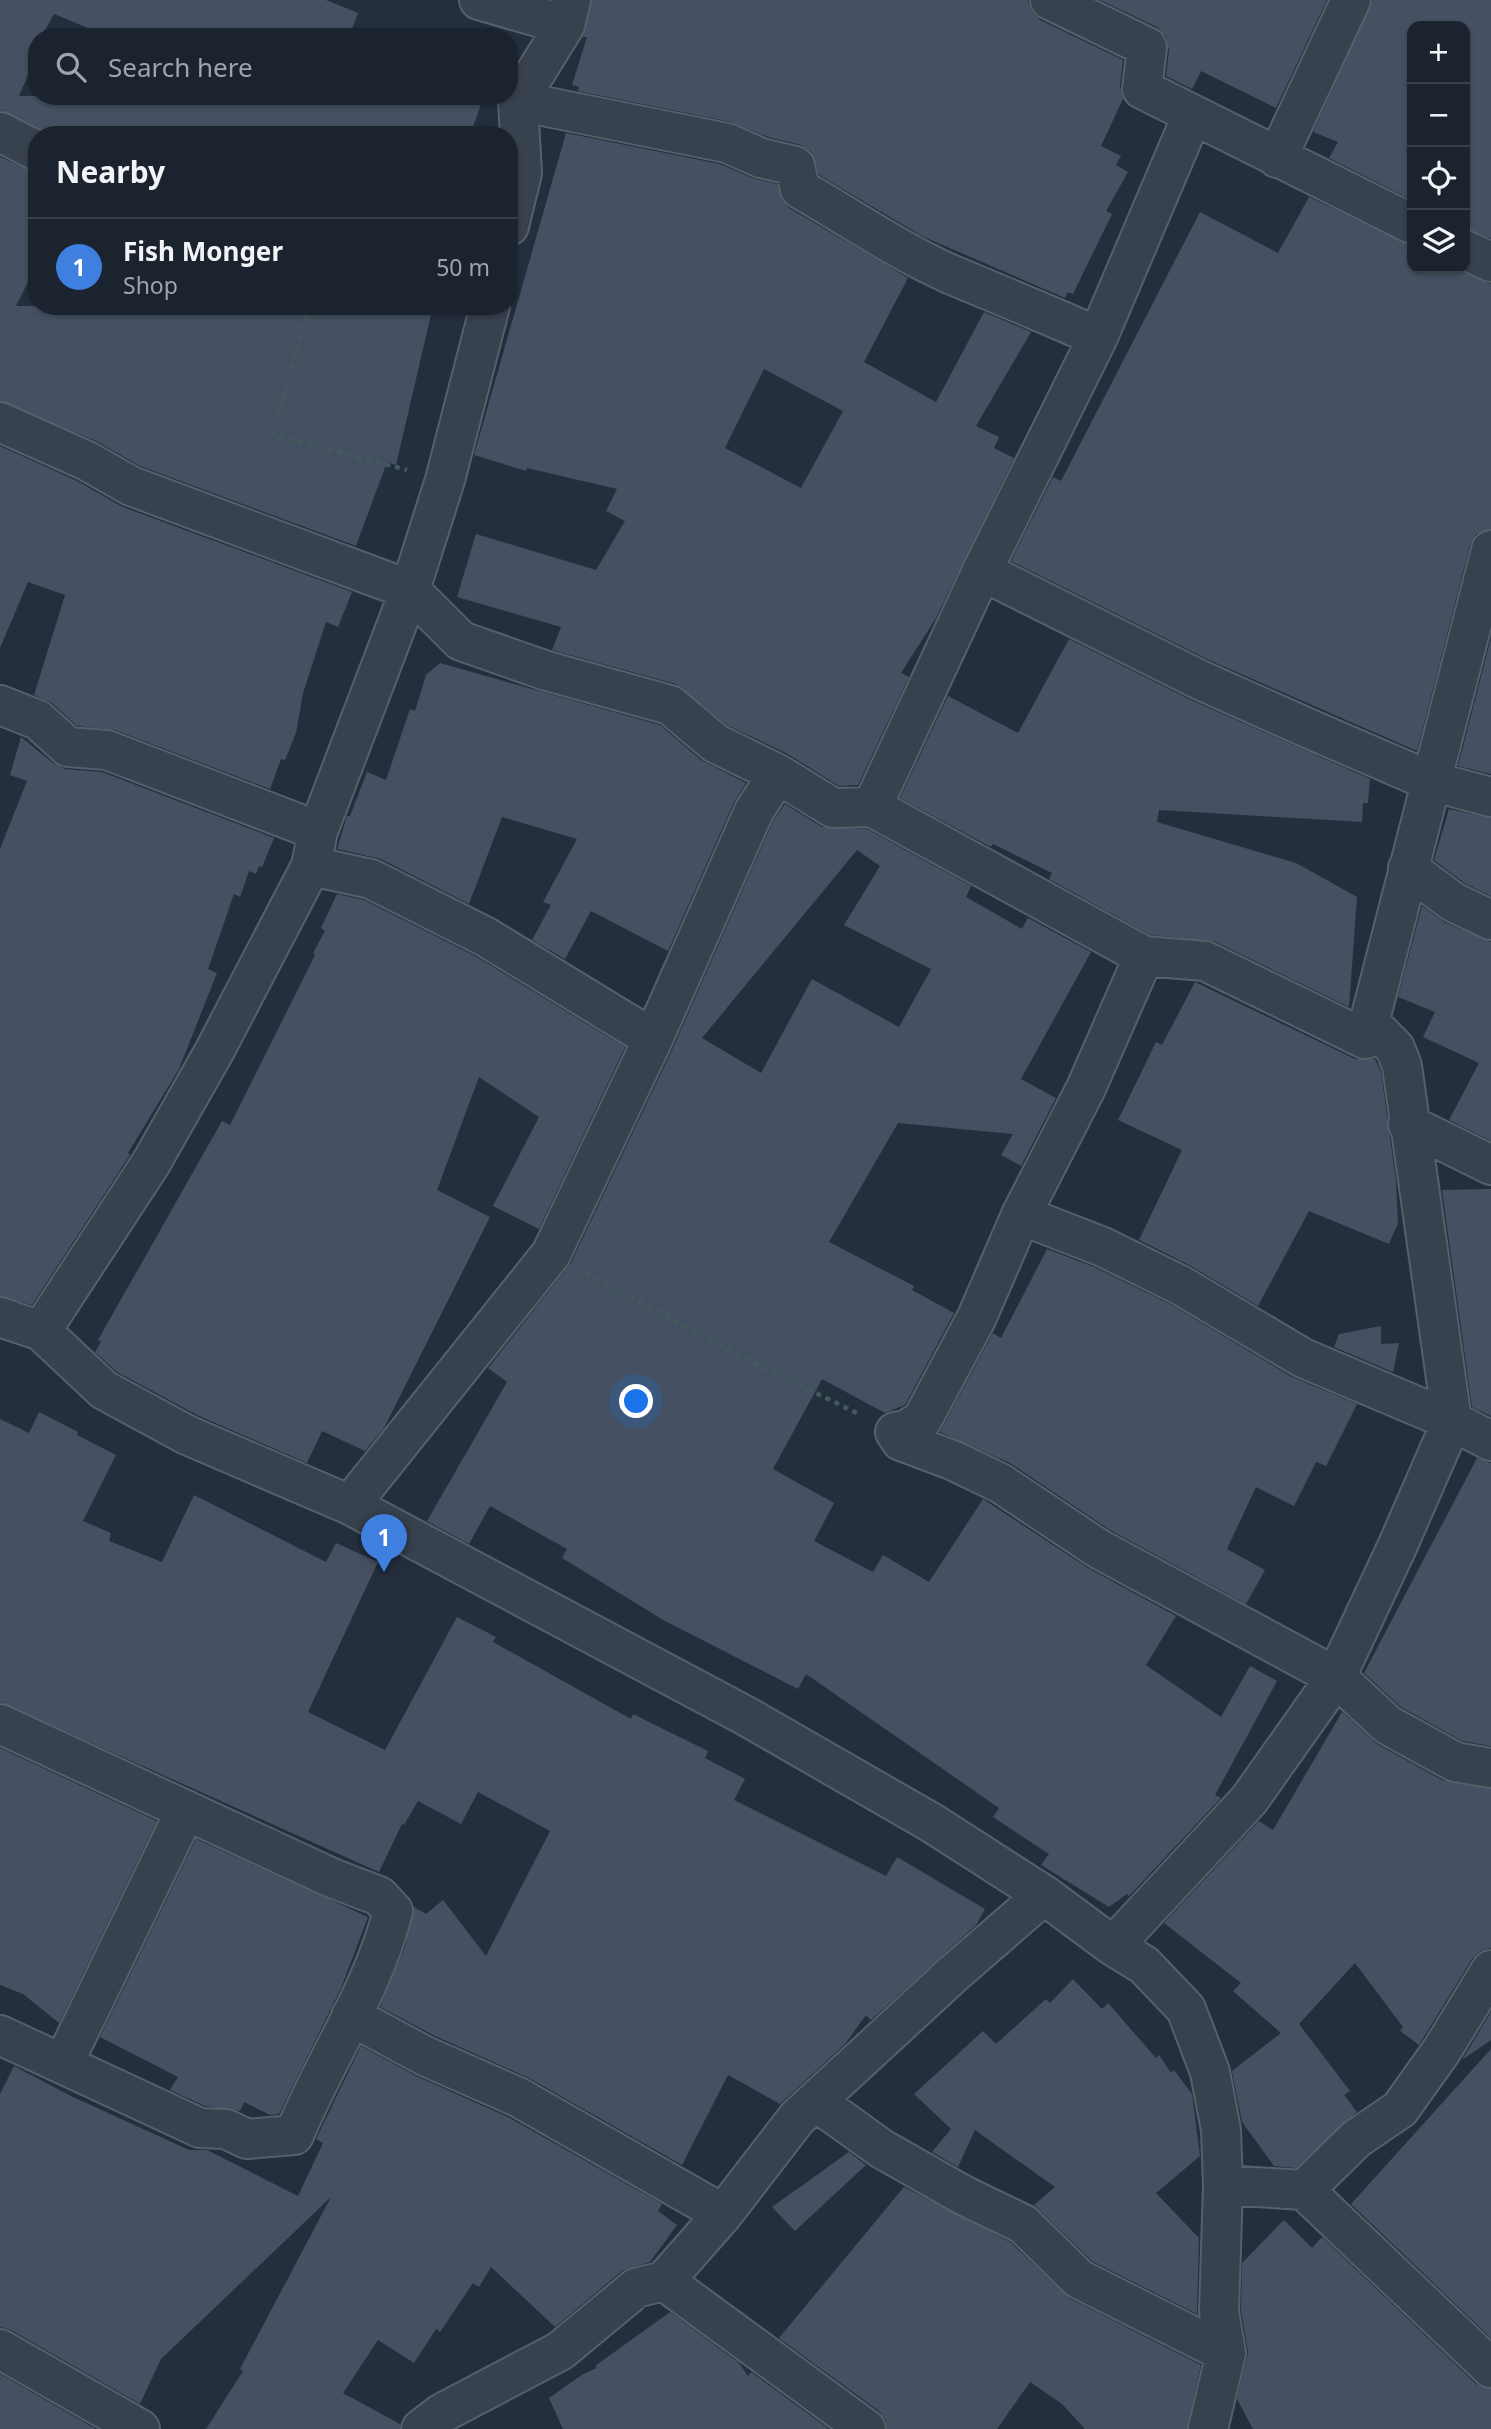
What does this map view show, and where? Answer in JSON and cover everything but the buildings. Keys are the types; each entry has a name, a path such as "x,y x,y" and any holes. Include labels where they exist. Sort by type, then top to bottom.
{"street":[{"path":"479,0 568,13 518,101 522,173 518,189"},
{"path":"1051,0 1147,47 1142,89 1277,159 1407,222"},
{"path":"1277,159 1351,0"},
{"path":"518,101 727,143 761,159 795,166 800,189 822,202 948,273 1005,295 1098,337"},
{"path":"872,807 982,571 1098,337 1192,116"},
{"path":"0,132 28,147"},
{"path":"1470,252 1491,262"},
{"path":"41,1331 151,1163 215,1050 314,848 410,590 445,480 488,315"},
{"path":"0,422 87,461 131,486 410,590 461,641 547,671 670,705 715,743 778,774 833,808 872,807 1144,956 1205,961 1365,1038 1380,1033 1395,1048 1402,1066 1408,1124 1452,1421 1336,1677 1249,1800 1113,1946"},
{"path":"1365,1038 1491,550"},
{"path":"982,571 1200,680 1430,781 1491,797"},
{"path":"0,705 38,720 68,747 107,750 314,848 371,880 486,937 653,1038"},
{"path":"349,1505 551,1254 653,1038 754,811 778,774"},
{"path":"1408,868 1453,902 1491,920"},
{"path":"1144,956 1086,1088 1021,1215 977,1317 922,1420 906,1430 895,1432 901,1441 1000,1483 1099,1549 1336,1677 1388,1725 1455,1762 1491,1768"},
{"path":"1408,1124 1491,1165"},
{"path":"1021,1215 1103,1247 1180,1285 1303,1358 1452,1421 1491,1441"},
{"path":"0,1317 41,1331 104,1390 187,1436 349,1505 746,1716 932,1823 1044,1895 1113,1946 1144,1965 1186,2009 1210,2072 1222,2130 1219,2312 1226,2353 1208,2429"},
{"path":"0,1724 379,1896 393,1911 388,1932 294,2136 247,2139 226,2129 200,2128 0,2035"},
{"path":"63,2064 186,1810"},
{"path":"421,2429 442,2413 560,2351 636,2288 664,2281 723,2214 797,2118 818,2103 953,1974 1044,1895"},
{"path":"1304,2190 1356,2139 1400,2109 1442,2050 1491,1970"},
{"path":"351,2016 425,2056 518,2097 723,2214"},
{"path":"818,2103 882,2149 963,2195 1023,2224 1079,2279 1226,2353"},
{"path":"1223,2185 1304,2190 1491,2368"},
{"path":"664,2281 866,2429"},
{"path":"0,2349 140,2429"}],"path":[{"path":"306,315 273,435 445,480"},
{"path":"551,1254 750,1361 895,1432"}],"place":[{"name":"Fish Monger","path":"384,1572"}]}
